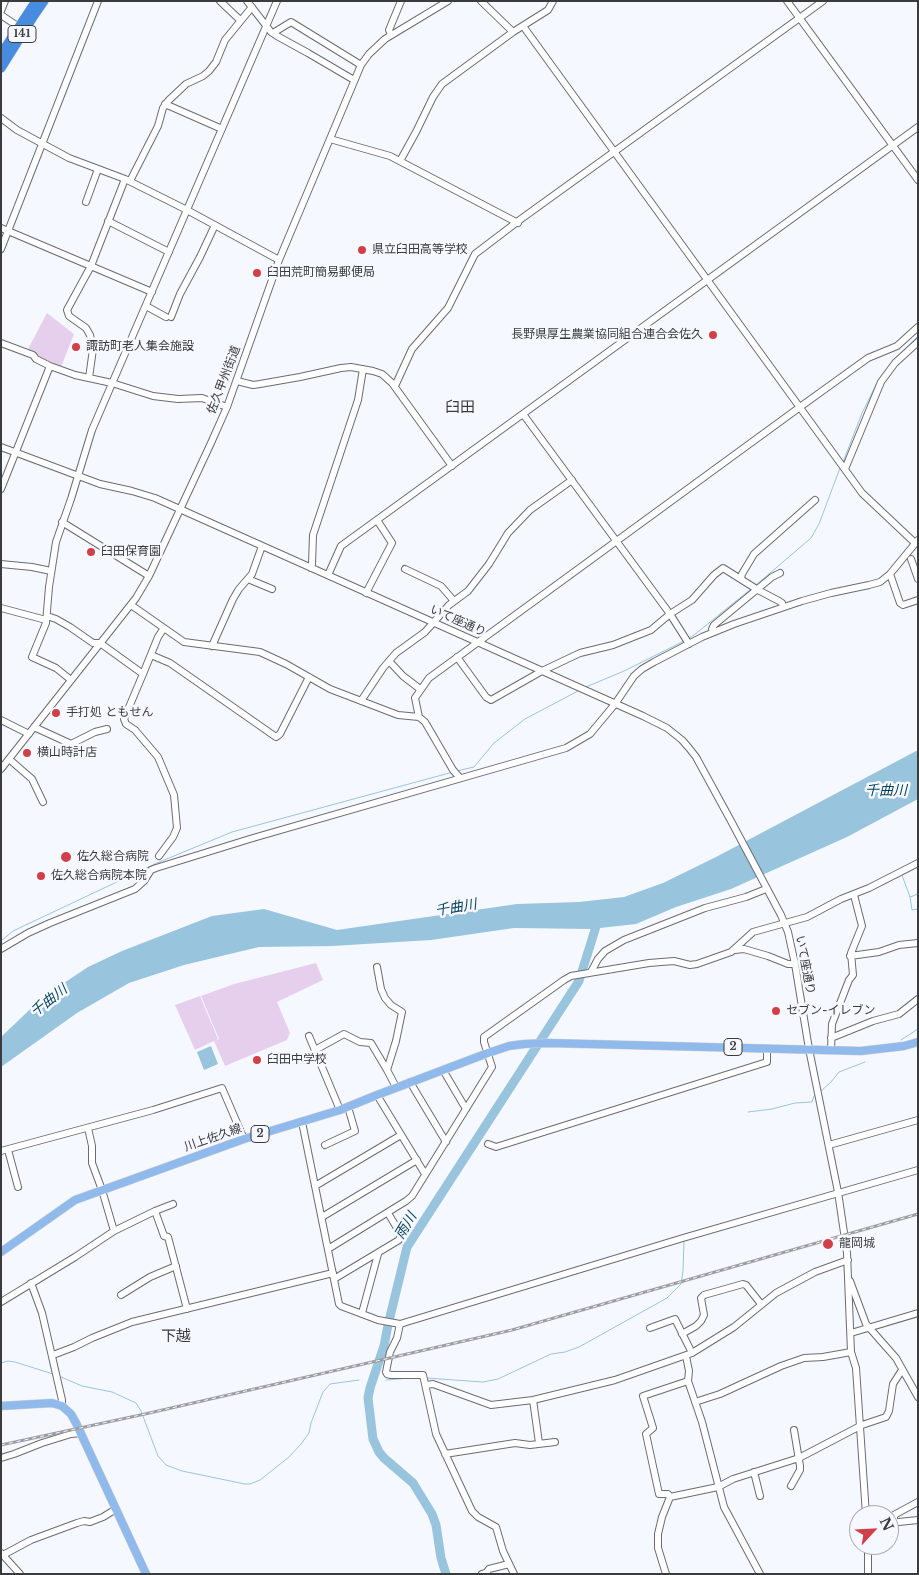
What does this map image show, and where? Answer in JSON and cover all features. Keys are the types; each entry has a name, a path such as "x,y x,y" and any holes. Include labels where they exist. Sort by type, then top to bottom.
{"highway":[{"name":"141","path":"1,54 36,1"},
{"name":"141","path":"1,68 44,1"}],"main road":[{"name":"2","path":"767,1049 861,1050 882,1049 918,1042"},
{"name":"川上佐久線","path":"1,1252 75,1200 244,1139 344,1109 410,1082 509,1046 548,1043 767,1049"},
{"path":"1,1406 46,1403 62,1406 71,1414 146,1574"}],"street":[{"path":"1,11 5,1"},
{"path":"1,249 98,1"},
{"path":"220,1 240,20"},
{"path":"71,680 56,668 32,657 44,630 51,571 62,522 92,430 277,1"},
{"path":"390,35 389,30 402,1"},
{"name":"佐久甲州街道","path":"1,769 131,605 149,576 227,407 279,260 361,65 375,48 390,35 448,1"},
{"path":"480,1 513,32"},
{"path":"400,161 432,97 442,84 513,32 548,10 553,1"},
{"path":"787,1 918,180"},
{"path":"395,386 412,349 448,308 475,254 822,1"},
{"path":"89,378 94,349 90,335 86,328 69,316 67,310 91,266 108,221 127,180 158,126 165,104 180,89 203,76 216,62 225,40 236,28 250,4 273,33 354,80"},
{"path":"1,15 19,27"},
{"path":"273,33 291,22 361,65"},
{"path":"1,949 50,923 135,889 144,881 151,870 156,868 457,774 572,745 590,734 615,704 628,683 642,669 687,640 783,607 880,582 890,574 916,541 867,499 524,26"},
{"path":"165,104 222,129"},
{"path":"1,118 17,130 69,158 127,180 279,260"},
{"path":"328,575 339,548 918,127"},
{"path":"330,139 384,154 400,161 518,223"},
{"path":"86,202 98,169"},
{"path":"108,221 169,252"},
{"path":"146,306 168,317 215,225"},
{"path":"1,228 152,292"},
{"path":"419,717 415,698 420,689 433,675 868,358 897,346 918,327"},
{"path":"843,466 881,382 896,363 918,342"},
{"path":"1,343 33,355 36,359 50,366 75,375 112,383 153,396 178,399 202,398 227,407"},
{"path":"1,489 50,366"},
{"path":"237,381 254,384 351,367 382,374 395,386 452,466"},
{"path":"310,568 312,564 313,535 358,400 364,369"},
{"path":"523,414 670,614 687,640"},
{"name":"いて座通り","path":"1,447 108,487 145,495 434,622 667,728 682,740 696,757 785,924 795,964 809,1049 838,1192 848,1260 851,1352 856,1368 865,1505"},
{"path":"361,701 396,653 424,632 449,605 468,591 489,564 508,533 530,510 572,480"},
{"path":"741,578 754,554 815,500"},
{"path":"366,593 392,543 377,520"},
{"path":"62,522 149,576"},
{"path":"212,646 232,599 252,574 262,546"},
{"path":"901,560 914,559 918,579"},
{"path":"1,564 51,571"},
{"path":"457,657 489,700 580,653 612,645 651,630 670,614 692,600 720,568 726,569 779,601 783,607"},
{"path":"406,569 441,586 454,601"},
{"path":"714,632 712,629 714,625 755,588 780,573"},
{"path":"890,574 900,603 903,605 918,600"},
{"path":"248,579 272,589"},
{"path":"131,605 184,642 260,652 330,689 398,714 419,717 425,722 457,774"},
{"path":"1,608 56,619 70,626 94,643 100,644 143,674"},
{"path":"159,856 177,828 174,795 158,757 124,720 158,637 164,628"},
{"path":"151,655 170,663 276,737 280,734 310,677"},
{"path":"389,661 403,676 420,689"},
{"path":"1,720 29,734"},
{"path":"34,727 71,744 95,732 107,729"},
{"path":"9,759 32,779 43,802"},
{"path":"735,950 753,932 807,917 918,863"},
{"path":"590,972 605,951 624,940 705,908 746,896 765,886"},
{"path":"831,1050 832,1024 849,980 853,975 850,956 862,926 854,895"},
{"path":"850,956 879,952 918,943"},
{"path":"328,1249 412,1196 492,1068 484,1037 564,980 590,972 668,961 690,965 735,950 744,949 788,964 795,964"},
{"path":"377,967 381,989 385,998 391,1005 402,1012 387,1070"},
{"path":"831,1038 873,1021 899,1014 918,999"},
{"path":"315,1050 344,1034 360,1042 371,1042 396,1088"},
{"path":"309,1036 355,1131 325,1145"},
{"path":"488,1144 496,1147 767,1062 767,1049"},
{"path":"442,1070 466,1109"},
{"path":"410,1082 446,1142"},
{"path":"18,1187 5,1150 154,1110 222,1088 244,1139"},
{"path":"377,1095 425,1174"},
{"path":"829,1145 918,1120"},
{"path":"302,1122 340,1306 399,1324 838,1192 918,1170"},
{"path":"88,1128 92,1146 92,1163 114,1231"},
{"path":"315,1186 401,1134"},
{"path":"322,1217 417,1160"},
{"path":"1,1302 114,1231 173,1204"},
{"path":"155,1211 164,1236 168,1237 187,1309"},
{"path":"53,1355 132,1322 333,1276 378,1254 399,1240 401,1235 388,1212"},
{"path":"362,1313 378,1254"},
{"path":"425,1381 491,1405 533,1400 615,1380 689,1355 734,1327 776,1293 808,1276 848,1260"},
{"path":"121,1295 150,1276 176,1266"},
{"path":"849,1281 852,1284 864,1319 892,1354 918,1398"},
{"path":"31,1283 42,1313 53,1355 62,1406"},
{"path":"682,1334 702,1321 704,1315 700,1298 704,1295 744,1284 761,1304"},
{"path":"851,1332 918,1313"},
{"path":"650,1328 675,1320 682,1334 689,1355 688,1381 726,1513 760,1574"},
{"path":"399,1324 397,1338 390,1352 386,1372 387,1374 424,1375 436,1434 445,1454 472,1511 478,1517 496,1527 514,1574"},
{"path":"695,1402 720,1394 781,1366 804,1358 834,1356 851,1352"},
{"path":"688,1381 643,1396 653,1428 646,1434 659,1494 668,1494 670,1497 718,1486 733,1479 799,1458 862,1425 886,1417 889,1411 893,1384 902,1370"},
{"path":"533,1400 539,1443"},
{"path":"791,1486 800,1470 794,1430"},
{"path":"1,1458 56,1439 81,1433"},
{"path":"445,1454 515,1444 556,1442"},
{"path":"754,1472 760,1496"},
{"path":"666,1574 658,1548 658,1534 670,1497"},
{"path":"899,1512 918,1502"},
{"path":"20,1574 2,1554 31,1540 77,1523 90,1522 103,1517 116,1509"},
{"path":"899,1522 918,1520"},
{"path":"868,1555 868,1574"},
{"path":"482,1574 486,1573 489,1569 509,1564"}],"shaded area":[{"path":"47,313 74,334 61,367 27,351"},
{"path":"316,963 323,980 277,1002 290,1033 287,1040 225,1066 214,1041 195,1050 175,1005 200,996 218,1039 215,1041 219,1039 201,996 234,984"}],"water":[{"name":"千曲川","path":"918,750 918,799 847,837 731,889 676,907 636,924 591,929 514,928 431,940 332,946 259,947 184,965 129,983 77,1013 1,1067 1,1037 43,997 88,967 122,951 212,916 264,909 337,930 517,904 579,902 624,897 663,883 716,857"},
{"path":"211,1046 218,1064 204,1070 197,1052"}],"waterway":[{"path":"902,353 918,336"},
{"path":"843,462 862,413 877,383"},
{"path":"756,585 811,538 819,524 840,468"},
{"path":"688,639 751,589"},
{"path":"586,687 624,671 684,641"},
{"path":"457,771 474,767 494,743 525,719 578,691"},
{"path":"1,941 13,931 157,863 232,832 453,772"},
{"path":"902,875 910,897 918,894"},
{"path":"910,897 912,910 918,909"},
{"name":"雨川","path":"446,1574 432,1514 413,1483 384,1458 373,1439 368,1398 370,1388 384,1346 407,1247 579,981 599,917"},
{"path":"901,1040 918,1029"},
{"path":"821,1091 839,1072 865,1062"},
{"path":"748,1112 772,1109 795,1103 812,1102 816,1094"},
{"path":"426,1378 483,1382 498,1379 551,1354 579,1347 667,1298 681,1284 684,1241"},
{"path":"1,1363 15,1362 53,1374"},
{"path":"61,1377 82,1386 112,1392 136,1403 141,1411 158,1456 166,1465 182,1471 245,1484 260,1480 289,1457 301,1444 309,1433 323,1392 330,1384 359,1380"},
{"path":"386,1380 410,1378"}],"railway":[{"path":"1,1445 512,1330 918,1214"}],"place":[{"name":"県立臼田高等学校","path":"362,250"},
{"name":"臼田荒町簡易郵便局","path":"257,273"},
{"name":"長野県厚生農業協同組合連合会佐久","path":"713,335"},
{"name":"諏訪町老人集会施設","path":"76,347"},
{"name":"臼田保育園","path":"91,552"},
{"name":"手打処 ともせん","path":"56,713"},
{"name":"横山時計店","path":"27,753"},
{"name":"佐久総合病院","path":"66,857"},
{"name":"佐久総合病院本院","path":"41,876"},
{"name":"セブン-イレブン","path":"776,1011"},
{"name":"臼田中学校","path":"257,1060"},
{"name":"龍岡城","path":"828,1244"}],"district":[{"name":"臼田","path":"460,408"},
{"name":"下越","path":"176,1337"}]}
